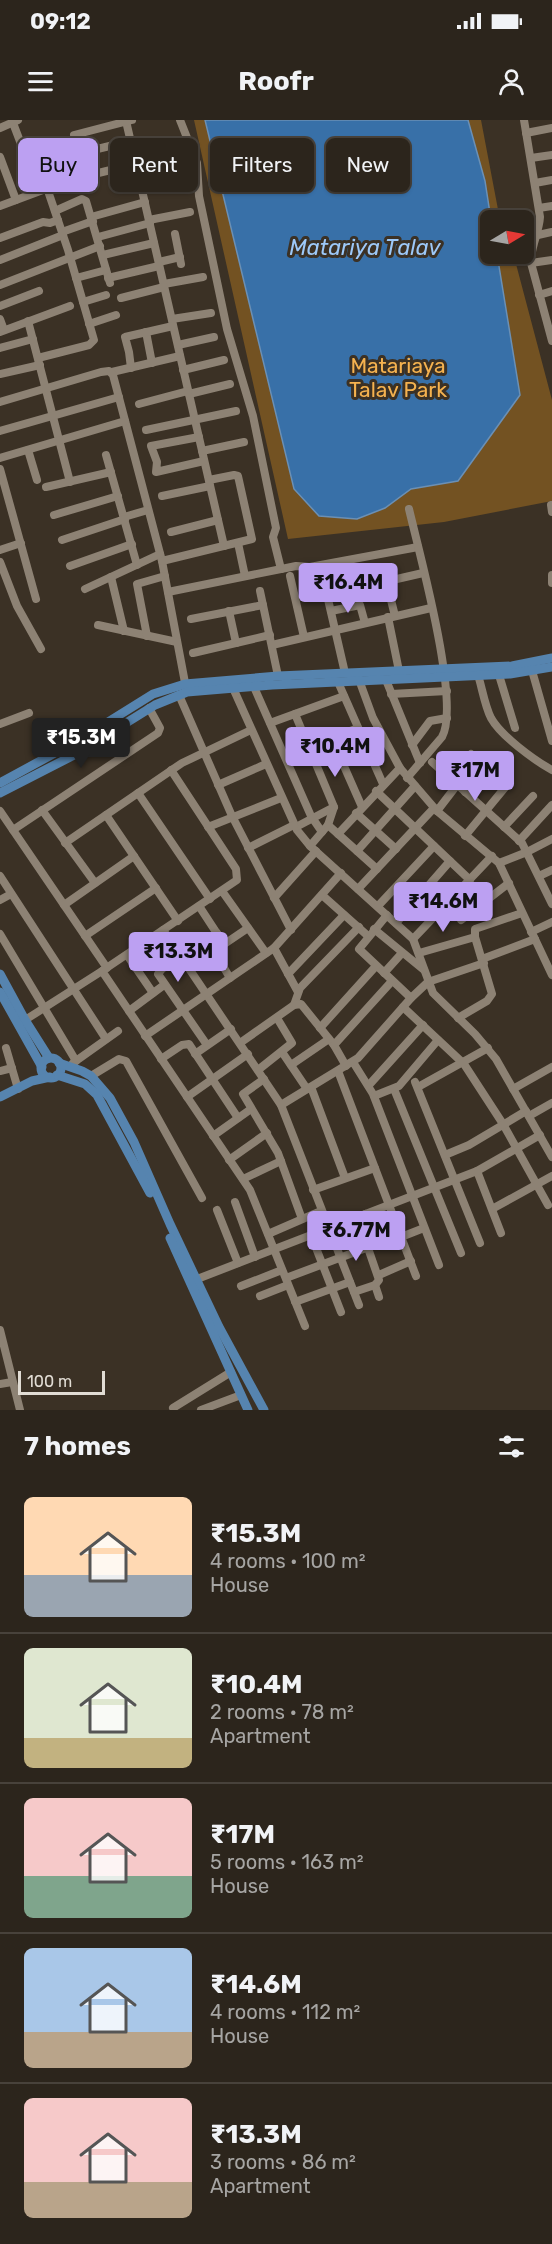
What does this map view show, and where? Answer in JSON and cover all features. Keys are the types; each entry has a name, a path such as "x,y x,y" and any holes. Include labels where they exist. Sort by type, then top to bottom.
{"main road":[{"path":"477,672 499,675 531,667 552,657"},
{"path":"0,793 78,753 149,708 184,690 338,682 358,676 399,671 445,673 477,672 512,666 552,667"},
{"path":"1,778 84,737 153,694 278,676 345,672 386,680 445,673"},
{"path":"0,974 49,1058"},
{"path":"0,992 45,1075 85,1084 97,1095 264,1410"},
{"path":"0,1098 32,1081 54,1076 61,1068 59,1063 49,1058 44,1061 42,1068 32,1081"},
{"path":"59,1063 73,1063 91,1076 110,1098 134,1142 241,1395 256,1410"},
{"path":"233,1376 250,1405"},
{"path":"244,1376 250,1405"}],"street":[{"path":"86,120 89,131"},
{"path":"180,120 197,163 199,196 227,329 253,417 276,528 273,539 281,569"},
{"path":"524,120 539,208 538,235 534,246"},
{"path":"526,133 552,128 550,120"},
{"path":"0,128 16,121 23,138"},
{"path":"74,135 113,122 129,121 130,138"},
{"path":"531,158 552,155"},
{"path":"0,157 16,200"},
{"path":"535,183 552,180"},
{"path":"0,206 36,192"},
{"path":"0,374 92,344 94,340 63,234 55,211 45,192"},
{"path":"143,192 224,546"},
{"path":"55,211 84,199 98,237 108,277"},
{"path":"0,260 63,234 92,219 145,202"},
{"path":"539,208 552,206"},
{"path":"98,237 149,221 190,212"},
{"path":"0,238 43,222 50,223 58,220"},
{"path":"538,235 552,232"},
{"path":"76,278 108,277 181,260 175,234"},
{"path":"103,255 154,243"},
{"path":"0,285 100,246"},
{"path":"534,263 552,260"},
{"path":"531,264 539,295 549,319 552,341"},
{"path":"121,298 203,277"},
{"path":"0,306 39,291"},
{"path":"539,295 552,291"},
{"path":"83,302 106,295"},
{"path":"0,319 2,331 70,306"},
{"path":"131,368 125,337 211,313"},
{"path":"89,324 116,315"},
{"path":"28,321 70,482"},
{"path":"146,332 152,363"},
{"path":"178,345 214,337"},
{"path":"0,348 33,339"},
{"path":"0,402 101,372 112,372 180,356"},
{"path":"183,370 225,360"},
{"path":"112,372 161,557 184,690 204,752 218,785 291,930"},
{"path":"139,404 230,384"},
{"path":"0,430 119,397"},
{"path":"146,430 236,411"},
{"path":"0,458 125,422"},
{"path":"199,437 151,446 157,462 156,472 204,461"},
{"path":"202,451 244,442"},
{"path":"28,450 36,480"},
{"path":"106,455 137,565"},
{"path":"0,469 36,599"},
{"path":"46,487 111,472"},
{"path":"85,589 137,565 161,557 238,543 250,540 252,537 238,476 234,475 162,496"},
{"path":"54,514 118,496"},
{"path":"407,778 446,731 447,718 445,673 409,509"},
{"path":"62,540 148,510"},
{"path":"171,532 218,520"},
{"path":"0,550 21,543"},
{"path":"238,543 244,576"},
{"path":"70,566 132,544"},
{"path":"168,592 296,566 310,567 418,547"},
{"path":"0,562 17,606 41,649"},
{"path":"345,672 328,594 423,573"},
{"path":"552,575 552,583"},
{"path":"147,636 137,584 165,576"},
{"path":"290,576 304,636"},
{"path":"111,577 124,631"},
{"path":"260,591 278,676"},
{"path":"390,596 399,671"},
{"path":"191,619 263,605"},
{"path":"330,611 360,605 365,623"},
{"path":"272,645 431,608"},
{"path":"229,611 236,643"},
{"path":"99,626 177,642"},
{"path":"193,653 270,635"},
{"path":"531,667 552,741"},
{"path":"477,672 491,717 498,727 536,760 552,770"},
{"path":"499,675 515,728"},
{"path":"358,676 373,718 407,778 435,809 499,863 552,975"},
{"path":"386,680 420,763"},
{"path":"338,682 383,784"},
{"path":"254,687 312,818 338,834 377,869"},
{"path":"233,688 295,826 313,848 413,939 428,982 436,996 488,1048 552,1157"},
{"path":"391,694 447,691"},
{"path":"270,723 344,696"},
{"path":"13,830 158,733 160,728 149,708"},
{"path":"0,724 29,713"},
{"path":"274,898 313,848 334,807 295,714"},
{"path":"412,745 430,721 447,718"},
{"path":"309,747 358,728"},
{"path":"65,843 171,770 251,730"},
{"path":"332,738 359,810 375,831 396,849"},
{"path":"448,777 471,754"},
{"path":"432,762 519,841 527,852 552,904"},
{"path":"218,785 266,764"},
{"path":"338,834 400,768"},
{"path":"25,1020 105,970 237,880 236,869 171,770"},
{"path":"465,792 484,772"},
{"path":"358,889 457,785"},
{"path":"465,836 507,785"},
{"path":"357,851 415,786"},
{"path":"376,791 470,880"},
{"path":"138,794 210,899"},
{"path":"504,827 533,796"},
{"path":"208,827 281,798"},
{"path":"519,841 552,805"},
{"path":"248,848 334,807"},
{"path":"42,810 95,883"},
{"path":"0,811 85,936 145,1036 250,1190 305,1326"},
{"path":"106,815 178,921"},
{"path":"499,863 552,839"},
{"path":"378,906 434,846"},
{"path":"64,904 134,856"},
{"path":"413,939 492,856"},
{"path":"396,923 450,861"},
{"path":"539,876 552,870"},
{"path":"145,1036 274,948 341,873"},
{"path":"0,876 106,1039"},
{"path":"460,920 510,884"},
{"path":"85,936 156,888"},
{"path":"222,891 266,953"},
{"path":"0,900 10,894"},
{"path":"322,895 358,927 402,953 425,971"},
{"path":"199,906 224,942"},
{"path":"458,1018 487,1001 492,994 474,932 477,928 522,913"},
{"path":"288,974 344,915"},
{"path":"387,915 359,949 411,998"},
{"path":"281,1105 350,1064 366,1051 411,998 428,982 483,961 533,936 552,922"},
{"path":"294,1005 298,992 358,927"},
{"path":"230,978 214,951 224,942 248,928"},
{"path":"163,930 281,1105 359,1305"},
{"path":"207,1045 158,976 159,972 217,933"},
{"path":"0,934 44,1007 73,1063 118,1031"},
{"path":"419,953 475,937"},
{"path":"274,948 298,992"},
{"path":"384,973 402,953"},
{"path":"127,955 153,993"},
{"path":"320,1028 376,966"},
{"path":"291,1065 332,1042 392,981"},
{"path":"129,1011 164,985"},
{"path":"240,1043 294,1005 303,1006 369,1085 439,1265"},
{"path":"403,1007 462,1062 517,1148 548,1205"},
{"path":"258,1070 292,1043 277,1018"},
{"path":"369,1085 423,1025"},
{"path":"195,1054 231,1029"},
{"path":"374,1096 394,1089 438,1040"},
{"path":"161,1059 189,1044 238,1118"},
{"path":"6,1048 18,1089"},
{"path":"480,1243 417,1084 488,1048"},
{"path":"282,1052 309,1088 345,1178"},
{"path":"187,1097 248,1054"},
{"path":"91,1076 119,1059 126,1061 202,1198"},
{"path":"513,1089 552,1067"},
{"path":"0,1071 12,1068"},
{"path":"338,1071 416,1276"},
{"path":"264,1079 243,1094 281,1161 302,1219"},
{"path":"394,1089 460,1253"},
{"path":"445,1155 462,1149 503,1125 552,1103"},
{"path":"213,1136 251,1109"},
{"path":"229,1160 267,1133"},
{"path":"194,1281 455,1180 477,1171 517,1148 552,1135"},
{"path":"243,1179 281,1161"},
{"path":"314,1190 375,1168"},
{"path":"477,1171 501,1233"},
{"path":"492,1209 552,1176"},
{"path":"235,1202 255,1257"},
{"path":"216,1210 238,1263"},
{"path":"268,1234 321,1211"},
{"path":"241,1286 285,1278 374,1245 365,1214"},
{"path":"401,1237 424,1228"},
{"path":"311,1235 342,1312"},
{"path":"354,1292 375,1285 379,1280 368,1248"},
{"path":"379,1275 411,1261"},
{"path":"260,1296 285,1278"},
{"path":"295,1302 350,1282"},
{"path":"375,1285 379,1297"},
{"path":"0,1330 20,1410"},
{"path":"173,1408 233,1376"},
{"path":"0,1384 12,1382"},
{"path":"201,1410 241,1395"}],"green space":[{"name":"Matariya Talav","path":"194,120 481,120 498,210 480,210 480,264 516,264 552,400 552,501 444,522 288,539 210,192 314,192 314,138 210,138 210,191"}],"water":[{"name":"Matariya Talav","path":"205,120 468,120 485,181 489,210 480,210 480,264 499,264 520,395 458,481 411,489 385,508 357,519 319,516 294,489 222,192 314,192 314,138 210,138 210,141"}],"park label":[{"name":"Matariaya Talav Park","path":"398,377"}]}
